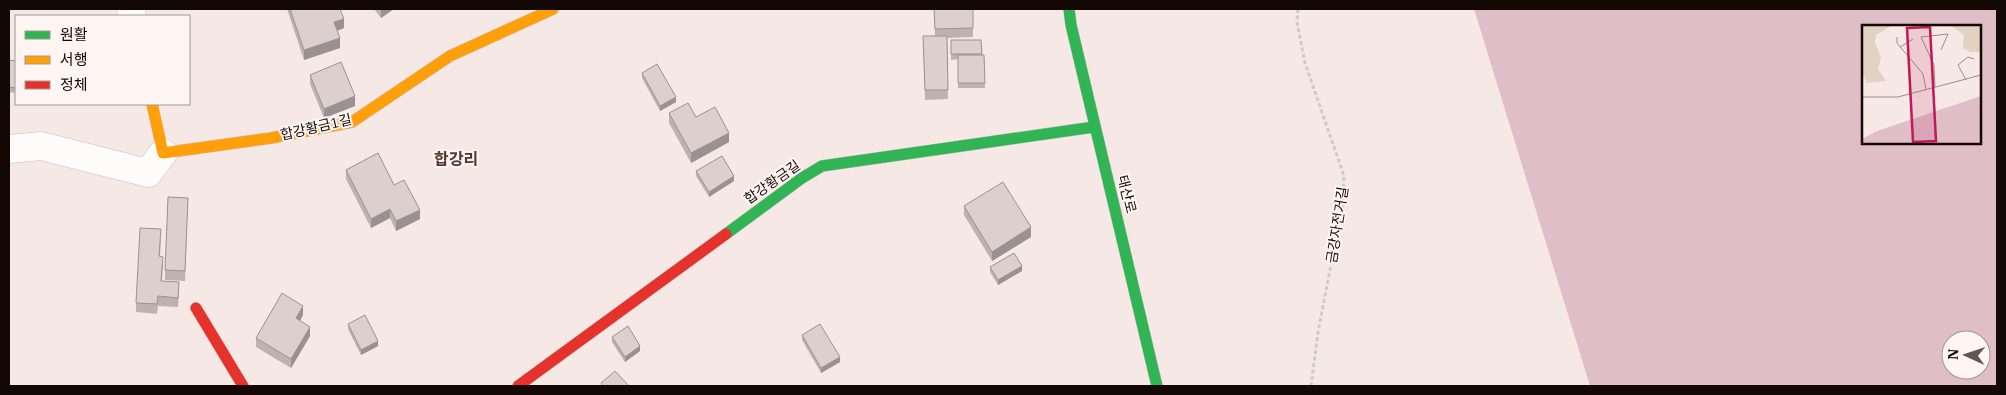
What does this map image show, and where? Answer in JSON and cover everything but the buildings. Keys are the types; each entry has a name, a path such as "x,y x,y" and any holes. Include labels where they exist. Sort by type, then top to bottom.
{"street":[{"name":"합강황금1길","path":"163,153 271,138 352,122 450,56 552,9"},
{"name":"태산로","path":"1069,9 1070,25 1157,386"},
{"path":"9,149 41,146 148,174 163,153 152,105"},
{"name":"합강황금길","path":"518,386 794,184 822,166 1094,127"},
{"path":"196,308 243,386"}],"path":[{"name":"금강자전거길","path":"1298,9 1297,23 1305,63 1344,176 1342,208 1318,332 1311,386"}],"shaded area":[{"path":"1474,9 1997,9 1997,386 1590,386"}],"traffic: fast":[{"path":"1069,9 1071,25 1157,386"},
{"path":"726,234 802,178 822,166 1094,127"}],"traffic: slow":[{"path":"152,105 163,153 271,138 352,122 450,56 553,9"}],"traffic: jam":[{"path":"518,386 726,234"},
{"path":"196,308 243,386"}],"district":[{"name":"합강리","path":"456,159"}]}
